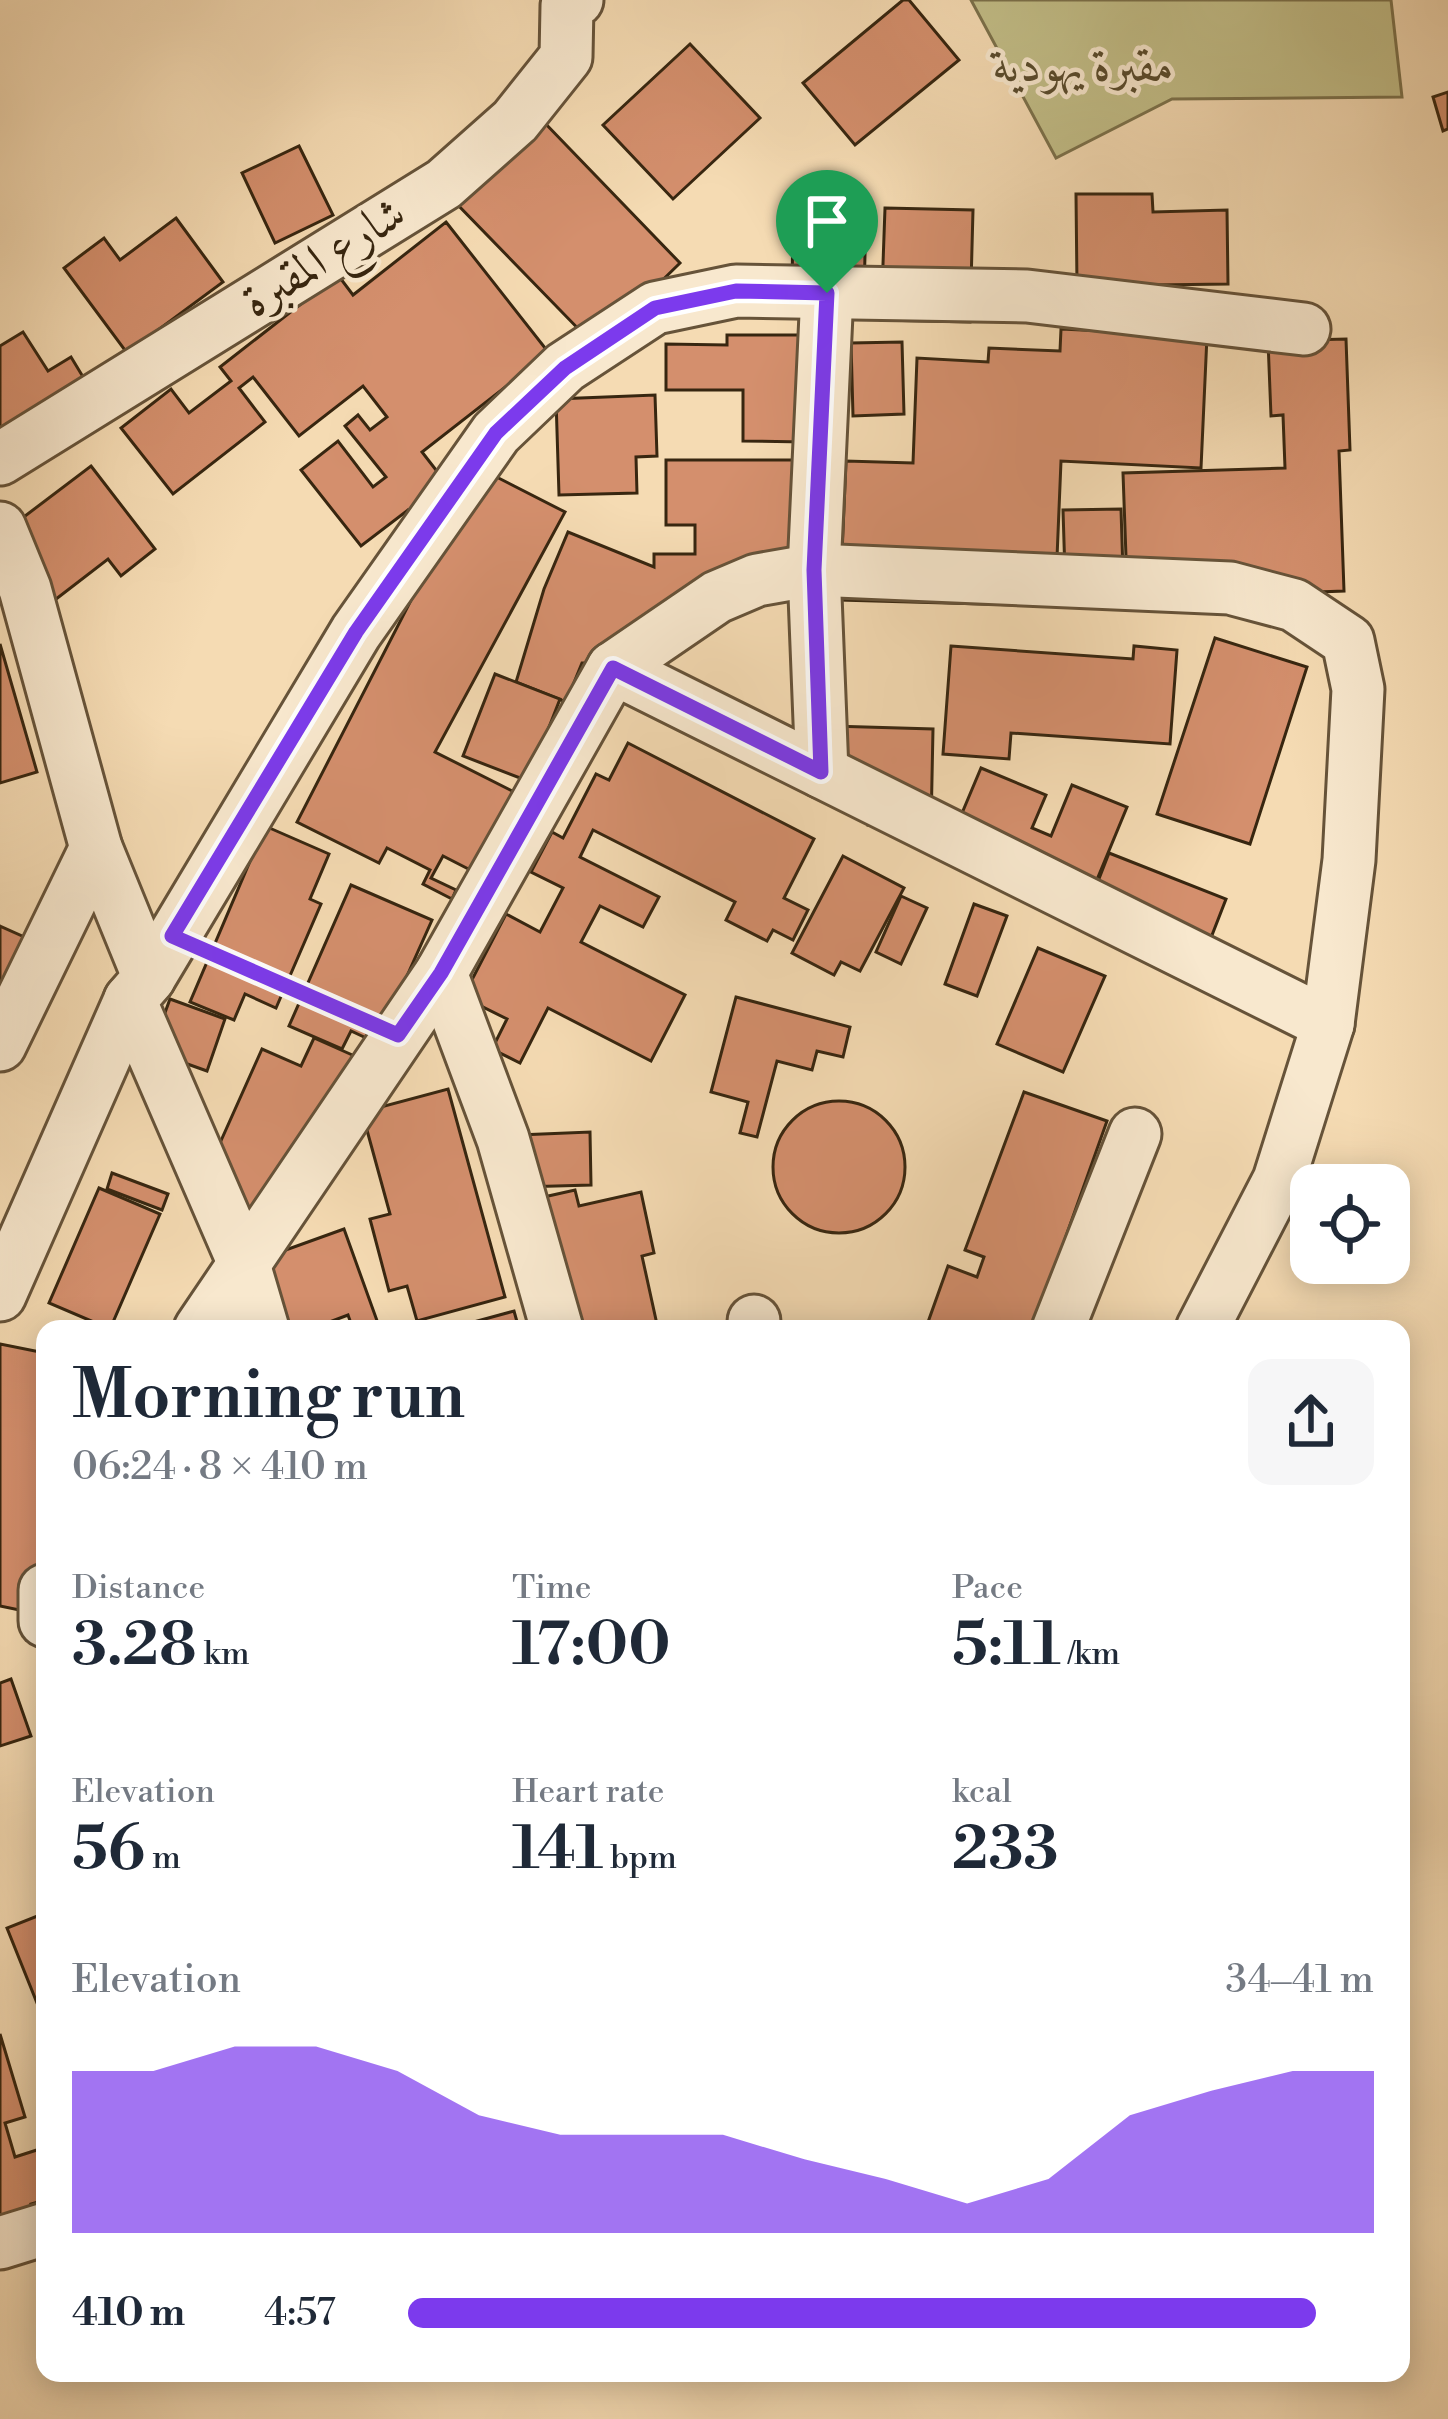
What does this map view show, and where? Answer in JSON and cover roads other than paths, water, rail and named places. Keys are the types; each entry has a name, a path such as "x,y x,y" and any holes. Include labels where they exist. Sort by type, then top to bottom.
{"street":[{"name":"شارع المقبرة","path":"0,459 444,184 515,121 566,57 570,2"},
{"path":"0,1295 151,971 356,632 496,433 565,368 655,308 736,291 1027,296 1304,329"},
{"path":"821,772 814,570 827,293"},
{"path":"0,528 25,589 96,848 151,971 260,1320"},
{"path":"206,1320 441,973 613,668 717,597 757,580 814,570 1230,588 1294,605 1348,641 1358,688 1349,860 1328,1024 1279,1180 1207,1320"},
{"path":"613,668 1328,1024"},
{"path":"0,1045 96,848"},
{"path":"441,973 502,1139 553,1320"},
{"path":"1062,1320 1135,1134"},
{"path":"0,2243 36,2232"}],"park label":[{"name":"مقبرة يهودية","path":"1084,67"}]}
